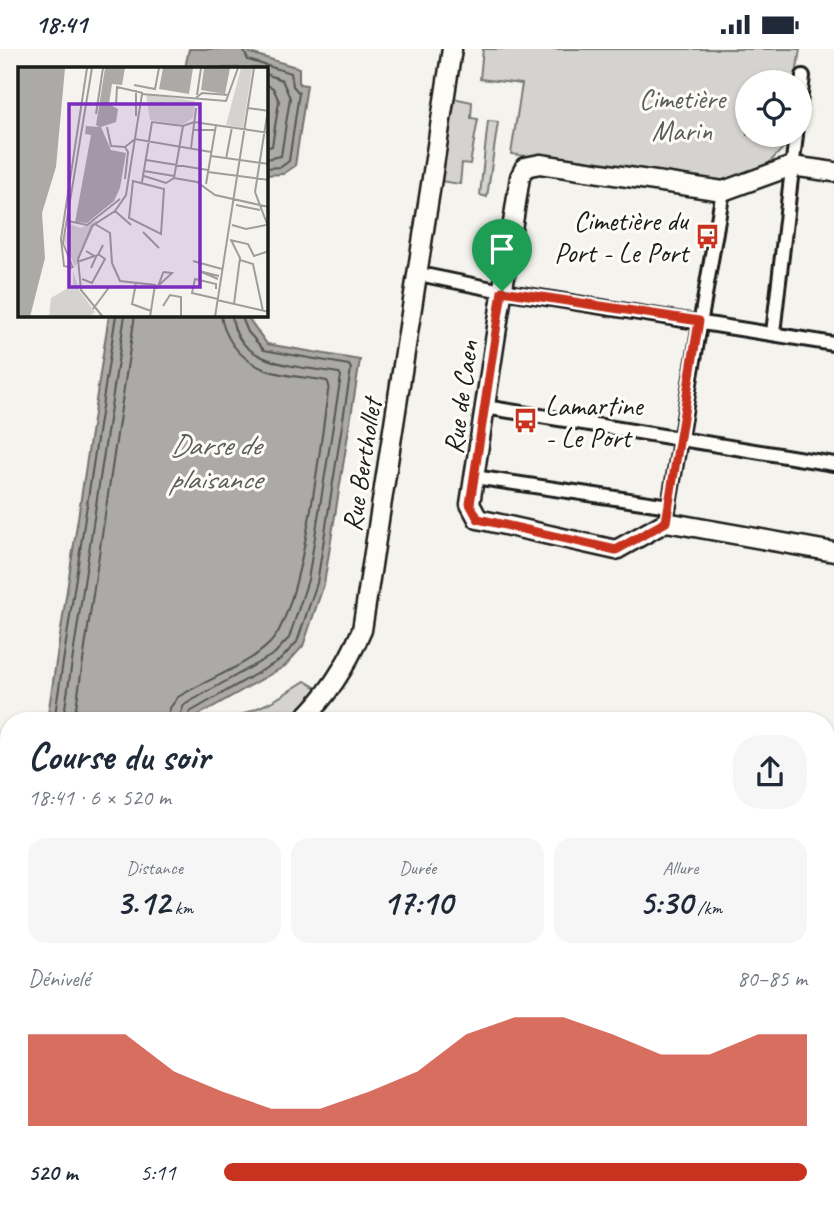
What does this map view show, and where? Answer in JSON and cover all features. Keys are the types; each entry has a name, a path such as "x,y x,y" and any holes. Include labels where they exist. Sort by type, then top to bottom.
{"street":[{"name":"Rue Berthollet","path":"311,712 345,667 362,630 452,49"},
{"path":"773,333 794,147"},
{"name":"Rue de Caen","path":"667,514 616,550 478,519 473,512 470,504 520,177 525,167 540,164 723,191"},
{"path":"667,514 723,191 792,166 834,172"},
{"path":"419,274 502,291 834,344"},
{"path":"485,407 834,464"},
{"path":"474,477 667,514 834,552"}],"green space":[{"name":"Cimetière Marin","path":"483,49 800,49 797,70 735,70 735,147 784,147 765,167 720,184 511,154 522,84 480,79"},
{"path":"453,98 472,102 471,118 478,119 470,164 462,163 460,184 440,181"},
{"path":"488,121 498,122 487,197 480,195"},
{"path":"305,681 320,690 294,712 248,712 273,701"}],"water":[{"path":"189,49 250,49 250,53 299,68 299,84 307,85 295,166 283,174 268,175 268,67 185,67"},
{"name":"Darse de plaisance","path":"109,317 247,317 267,344 360,360 324,584 303,646 285,666 204,712 48,712"}],"place":[{"name":"Cimetière du Port - Le Port","path":"708,236"},
{"name":"Lamartine - Le Port","path":"525,421"}],"route":[{"path":"502,291 699,321 666,522 616,550 478,519 473,512 470,504 502,291"}]}
